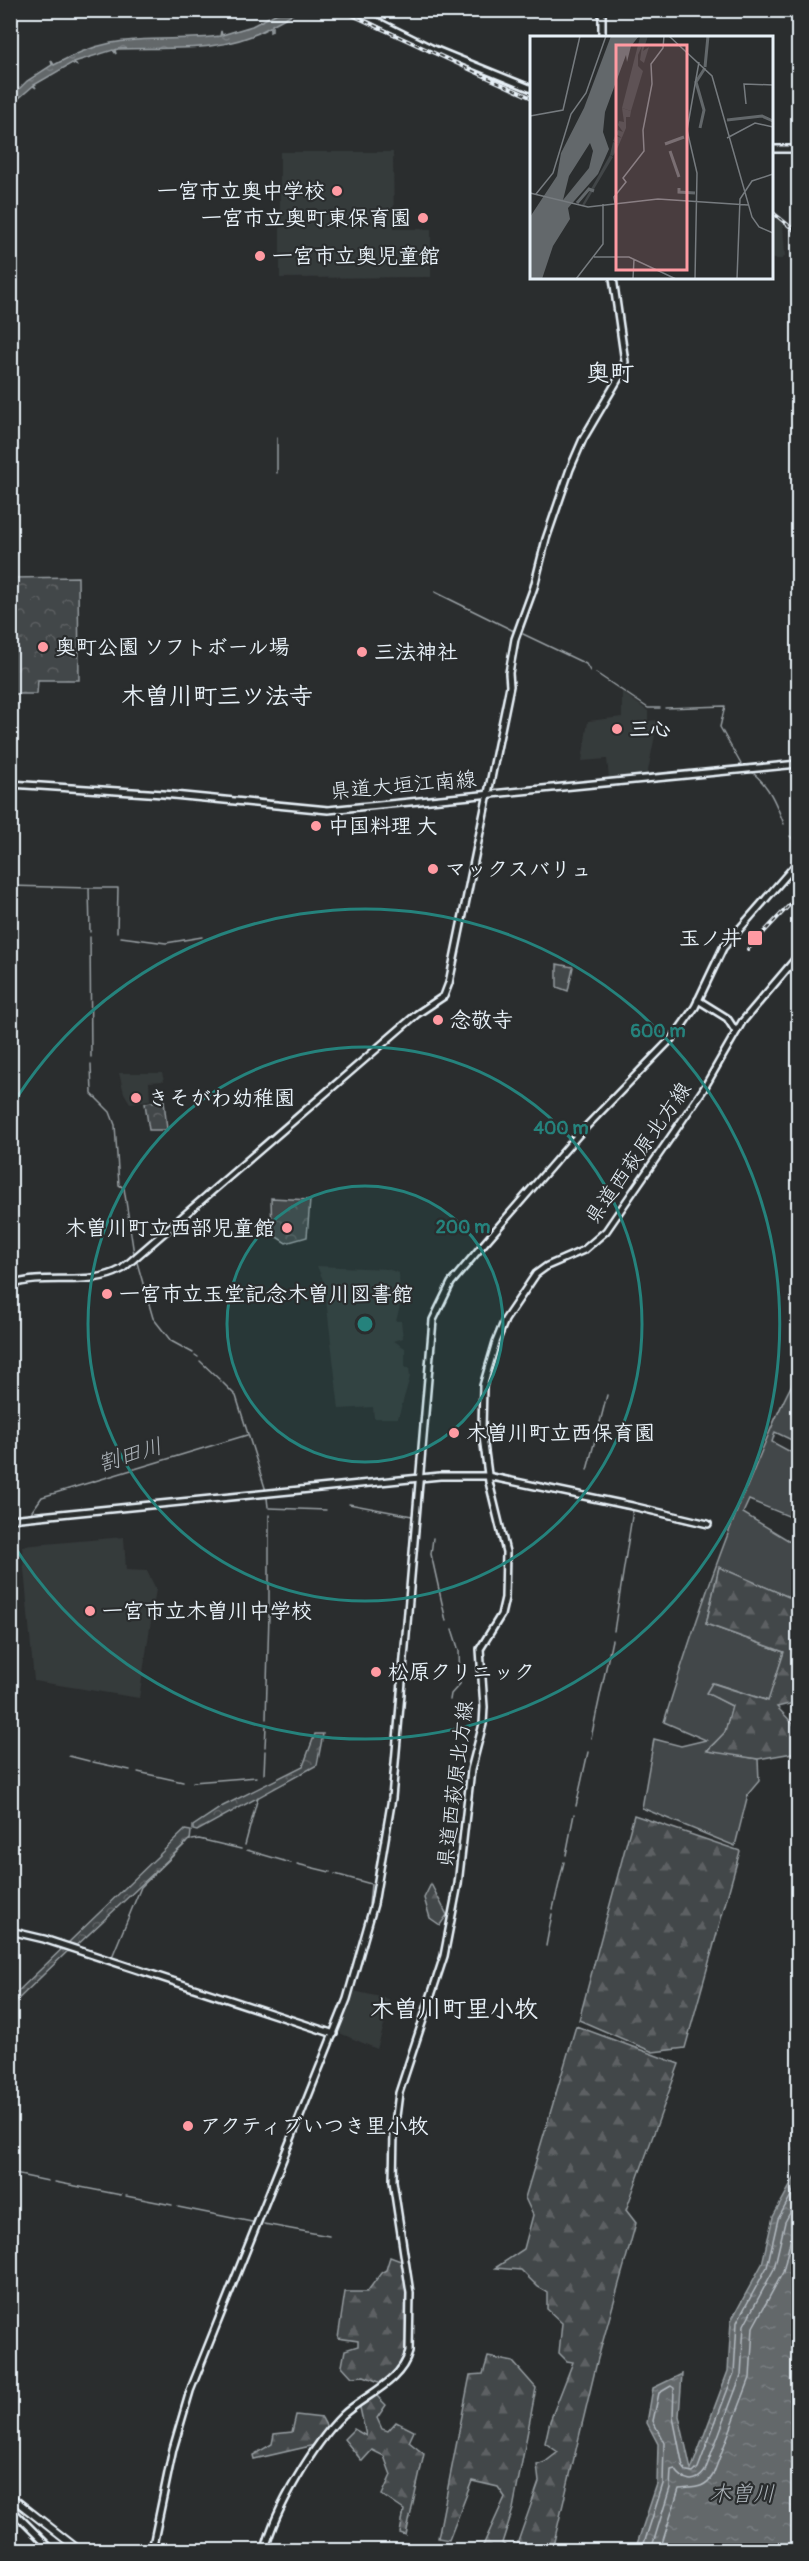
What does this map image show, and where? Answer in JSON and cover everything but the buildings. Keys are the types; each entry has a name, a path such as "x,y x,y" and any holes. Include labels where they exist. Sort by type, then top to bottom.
{"main road":[{"path":"10,2496 80,2550"}],"street":[{"path":"354,10 431,48 530,89"},
{"path":"602,10 602,36"},
{"path":"773,149 798,149"},
{"path":"10,1285 45,1278 104,1277 113,1275 132,1263 417,1014 444,996 449,983 510,686 509,674 515,639 530,599 543,547 566,479 583,439 623,370 625,362 613,279"},
{"name":"県道大垣江南線","path":"10,784 155,793 328,810 798,764"},
{"path":"152,2550 173,2449 190,2391 334,2034 368,1931 392,1798 432,1328 446,1291 567,1148 670,1042 688,1019 723,948 798,862"},
{"name":"県道西萩原北方線","path":"265,2550 277,2518 320,2442 345,2414 395,2375 407,2361 409,2352 410,2293 393,2181 395,2121 399,2093 435,1988 455,1903 471,1770 483,1724 480,1649 482,1642 501,1615 505,1598 506,1552 488,1476 482,1429 483,1386 505,1320 536,1274 547,1266 584,1250 606,1231 703,1090 736,1032 760,999 798,956"},
{"path":"698,1000 728,1018 736,1032"},
{"path":"10,1519 420,1476 488,1476 708,1524"},
{"path":"10,1931 44,1939 334,2034"},
{"path":"10,2508 52,2550"}],"shaded area":[{"name":"一宮市立奥中学校","path":"280,152 393,152 394,229 431,229 431,277 280,278"},
{"path":"773,217 783,224 785,256 782,259 773,259"},
{"path":"622,692 648,711 648,721 658,720 647,776 609,779 607,759 582,761 588,721 622,717"},
{"path":"119,1073 162,1073 164,1081 149,1082 150,1100 130,1103 124,1093"},
{"path":"317,1266 387,1269 399,1273 400,1306 396,1321 401,1321 403,1338 394,1341 405,1348 405,1368 409,1368 410,1377 398,1418 374,1418 373,1407 339,1409 324,1282"},
{"name":"一宮市立木曽川中学校","path":"124,1537 126,1570 147,1571 156,1589 139,1698 34,1681 22,1546"},
{"path":"354,1991 389,1999 390,2006 377,2049 337,2032"}],"green space":[{"path":"78,577 79,680 38,680 37,694 11,694 11,578"},
{"path":"557,964 573,967 568,991 557,987"},
{"path":"164,1100 167,1130 149,1130 145,1103"},
{"path":"271,1198 310,1200 307,1237 286,1243 272,1234"},
{"path":"798,1373 798,1443 775,1432 772,1442 798,1456 798,1520 749,1500 743,1513 798,1546 798,1577 789,1597 719,1568 706,1624 784,1652 769,1701 713,1683 707,1693 732,1706 725,1733 707,1750 758,1759 759,1781 748,1794 735,1846 642,1808 654,1739 681,1746 706,1740 664,1722 716,1565 774,1422"},
{"path":"719,1567 798,1601 798,1702 777,1707 798,1729 798,1752 758,1759 707,1751 725,1732 732,1706 706,1693 712,1683 768,1701 784,1652 706,1624"},
{"path":"315,1734 323,1734 317,1765 197,1831 193,1830 193,1826 223,1806 303,1766"},
{"path":"634,1815 740,1851 685,2048 653,2052 579,2020"},
{"path":"185,1830 191,1831 190,1841 190,1839 11,2006 11,1998"},
{"path":"431,1884 447,1915 440,1925 430,1918 424,1898"},
{"path":"576,2026 679,2064 626,2210 636,2223 597,2362 552,2550 515,2550 539,2482 537,2465 558,2452 545,2443 550,2421 573,2362 567,2361 559,2353 562,2323 547,2309 547,2292 538,2287 521,2270 495,2268 524,2249 533,2215 525,2198"},
{"path":"390,2257 406,2263 405,2363 384,2384 364,2376 352,2377 342,2366 345,2350 358,2346 358,2341 338,2338 345,2292 367,2292 381,2273 386,2270"},
{"path":"488,2357 513,2362 536,2388 513,2509 502,2543 511,2550 481,2550 505,2497 498,2487 472,2481 449,2540 438,2538 470,2375 483,2374"},
{"path":"373,2392 386,2405 377,2418 382,2429 388,2431 396,2422 414,2431 409,2442 424,2454 406,2535 400,2533 404,2510 382,2495 391,2475 384,2456 372,2450 362,2461 344,2439 354,2429 366,2436 359,2403"},
{"path":"296,2415 322,2418 329,2431 319,2444 254,2459 253,2455 272,2444 274,2434 292,2432"}],"water":[{"path":"281,11 298,11 272,25 270,32 270,27 234,42 196,47 118,49 115,50 116,54 113,50 74,62 76,65 72,63 34,85 36,88 33,86 11,105 11,97 27,81 52,65 51,60 54,65 89,49 125,41 220,36 221,31 222,35 252,26"},
{"name":"木曽川","path":"798,2135 798,2550 635,2550 657,2484 658,2444 647,2423 653,2388 682,2374 679,2416 691,2470 728,2371 731,2321 762,2264 773,2217 797,2173 794,2141"}],"waterway":[{"path":"277,438 277,473"},
{"path":"435,592 516,632"},
{"path":"523,634 586,664 590,671"},
{"path":"596,673 648,708 660,708"},
{"path":"665,708 725,706 720,727 742,766"},
{"path":"753,773 768,790 784,824"},
{"path":"790,836 798,846"},
{"path":"10,886 89,888 90,932"},
{"path":"89,888 118,888 117,932"},
{"path":"90,937 91,1057"},
{"path":"121,937 166,943 202,937"},
{"path":"91,1064 92,1094 110,1112 115,1125 119,1185 124,1188 134,1254"},
{"path":"136,1259 153,1318 171,1341 193,1353"},
{"path":"200,1361 221,1381"},
{"name":"割田川","path":"223,1383 236,1396 266,1491"},
{"path":"596,1438 607,1395"},
{"name":"割田川","path":"30,1514 42,1497 247,1435"},
{"path":"587,1470 595,1440"},
{"path":"267,1498 268,1507"},
{"path":"588,1500 610,1505"},
{"path":"349,1504 412,1516"},
{"path":"615,1506 626,1509"},
{"path":"269,1508 326,1510"},
{"path":"614,1631 633,1510"},
{"path":"649,1514 671,1519"},
{"path":"269,1515 269,1608"},
{"path":"673,1520 691,1524"},
{"path":"433,1538 431,1554 446,1621"},
{"path":"266,1719 269,1614"},
{"path":"450,1700 451,1694 460,1684 459,1651 452,1629"},
{"path":"591,1738 612,1640"},
{"path":"265,1747 266,1726"},
{"path":"264,1774 265,1751"},
{"path":"576,1806 588,1752"},
{"path":"69,1756 89,1761"},
{"path":"93,1762 130,1770"},
{"path":"138,1772 183,1782"},
{"path":"193,1782 257,1777"},
{"path":"245,1845 258,1797"},
{"path":"566,1855 574,1814"},
{"path":"192,1840 199,1839 241,1849"},
{"path":"112,1957 141,1887 186,1843"},
{"path":"247,1850 291,1863"},
{"path":"553,1909 564,1862"},
{"path":"297,1864 330,1872"},
{"path":"335,1874 371,1884 369,1904"},
{"path":"546,1946 552,1914"},
{"path":"10,2173 48,2181"},
{"path":"55,2182 121,2195"},
{"path":"126,2196 172,2205"},
{"path":"178,2207 252,2222"},
{"path":"264,2224 329,2236"}],"railway":[{"path":"341,10 530,97"},
{"path":"773,213 798,233"},
{"path":"748,949 798,896"}],"place":[{"name":"一宮市立奥中学校","path":"337,191"},
{"name":"一宮市立奥町東保育園","path":"423,218"},
{"name":"一宮市立奥児童館","path":"260,256"},
{"name":"奥町公園 ソフトボール場","path":"43,647"},
{"name":"三法神社","path":"362,652"},
{"name":"三心","path":"617,729"},
{"name":"中国料理 大","path":"316,826"},
{"name":"マックスバリュ","path":"433,869"},
{"name":"玉ノ井","path":"755,938"},
{"name":"念敬寺","path":"438,1020"},
{"name":"きそがわ幼稚園","path":"136,1098"},
{"name":"木曽川町立西部児童館","path":"287,1228"},
{"name":"一宮市立玉堂記念木曽川図書館","path":"107,1294"},
{"name":"木曽川町立西保育園","path":"454,1433"},
{"name":"一宮市立木曽川中学校","path":"90,1611"},
{"name":"松原クリニック","path":"376,1672"},
{"name":"アクティブいつき里小牧","path":"188,2126"}],"district":[{"name":"奥町","path":"610,373"},
{"name":"木曽川町三ツ法寺","path":"217,696"},
{"name":"木曽川町里小牧","path":"454,2009"}]}
